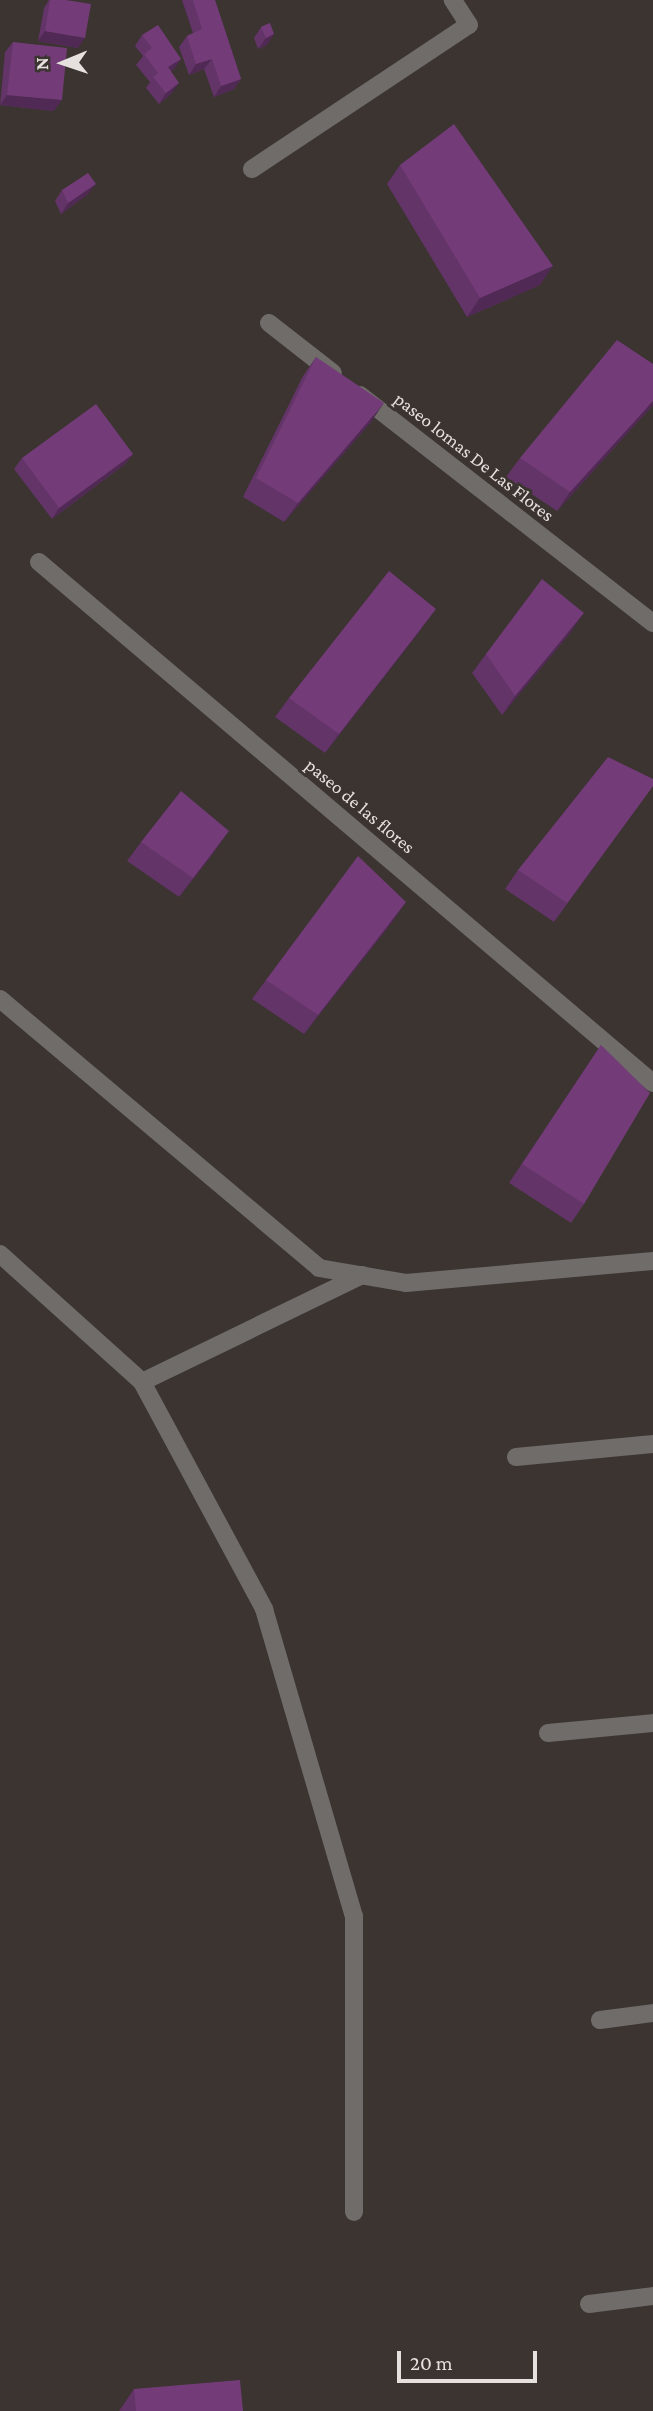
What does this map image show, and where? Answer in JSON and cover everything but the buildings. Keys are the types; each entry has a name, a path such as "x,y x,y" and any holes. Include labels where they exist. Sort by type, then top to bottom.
{"street":[{"path":"252,169 468,25 453,0"},
{"name":"paseo lomas De Las Flores","path":"269,323 653,623"},
{"name":"paseo de las flores","path":"40,562 653,1083"},
{"path":"0,999 319,1268 406,1283 653,1261"},
{"path":"0,1254 142,1382 264,1609 354,1916 354,2213"},
{"path":"142,1382 362,1275"},
{"path":"516,1457 653,1444"},
{"path":"548,1733 653,1723"},
{"path":"600,2020 653,2013"},
{"path":"589,2304 653,2295"}]}
